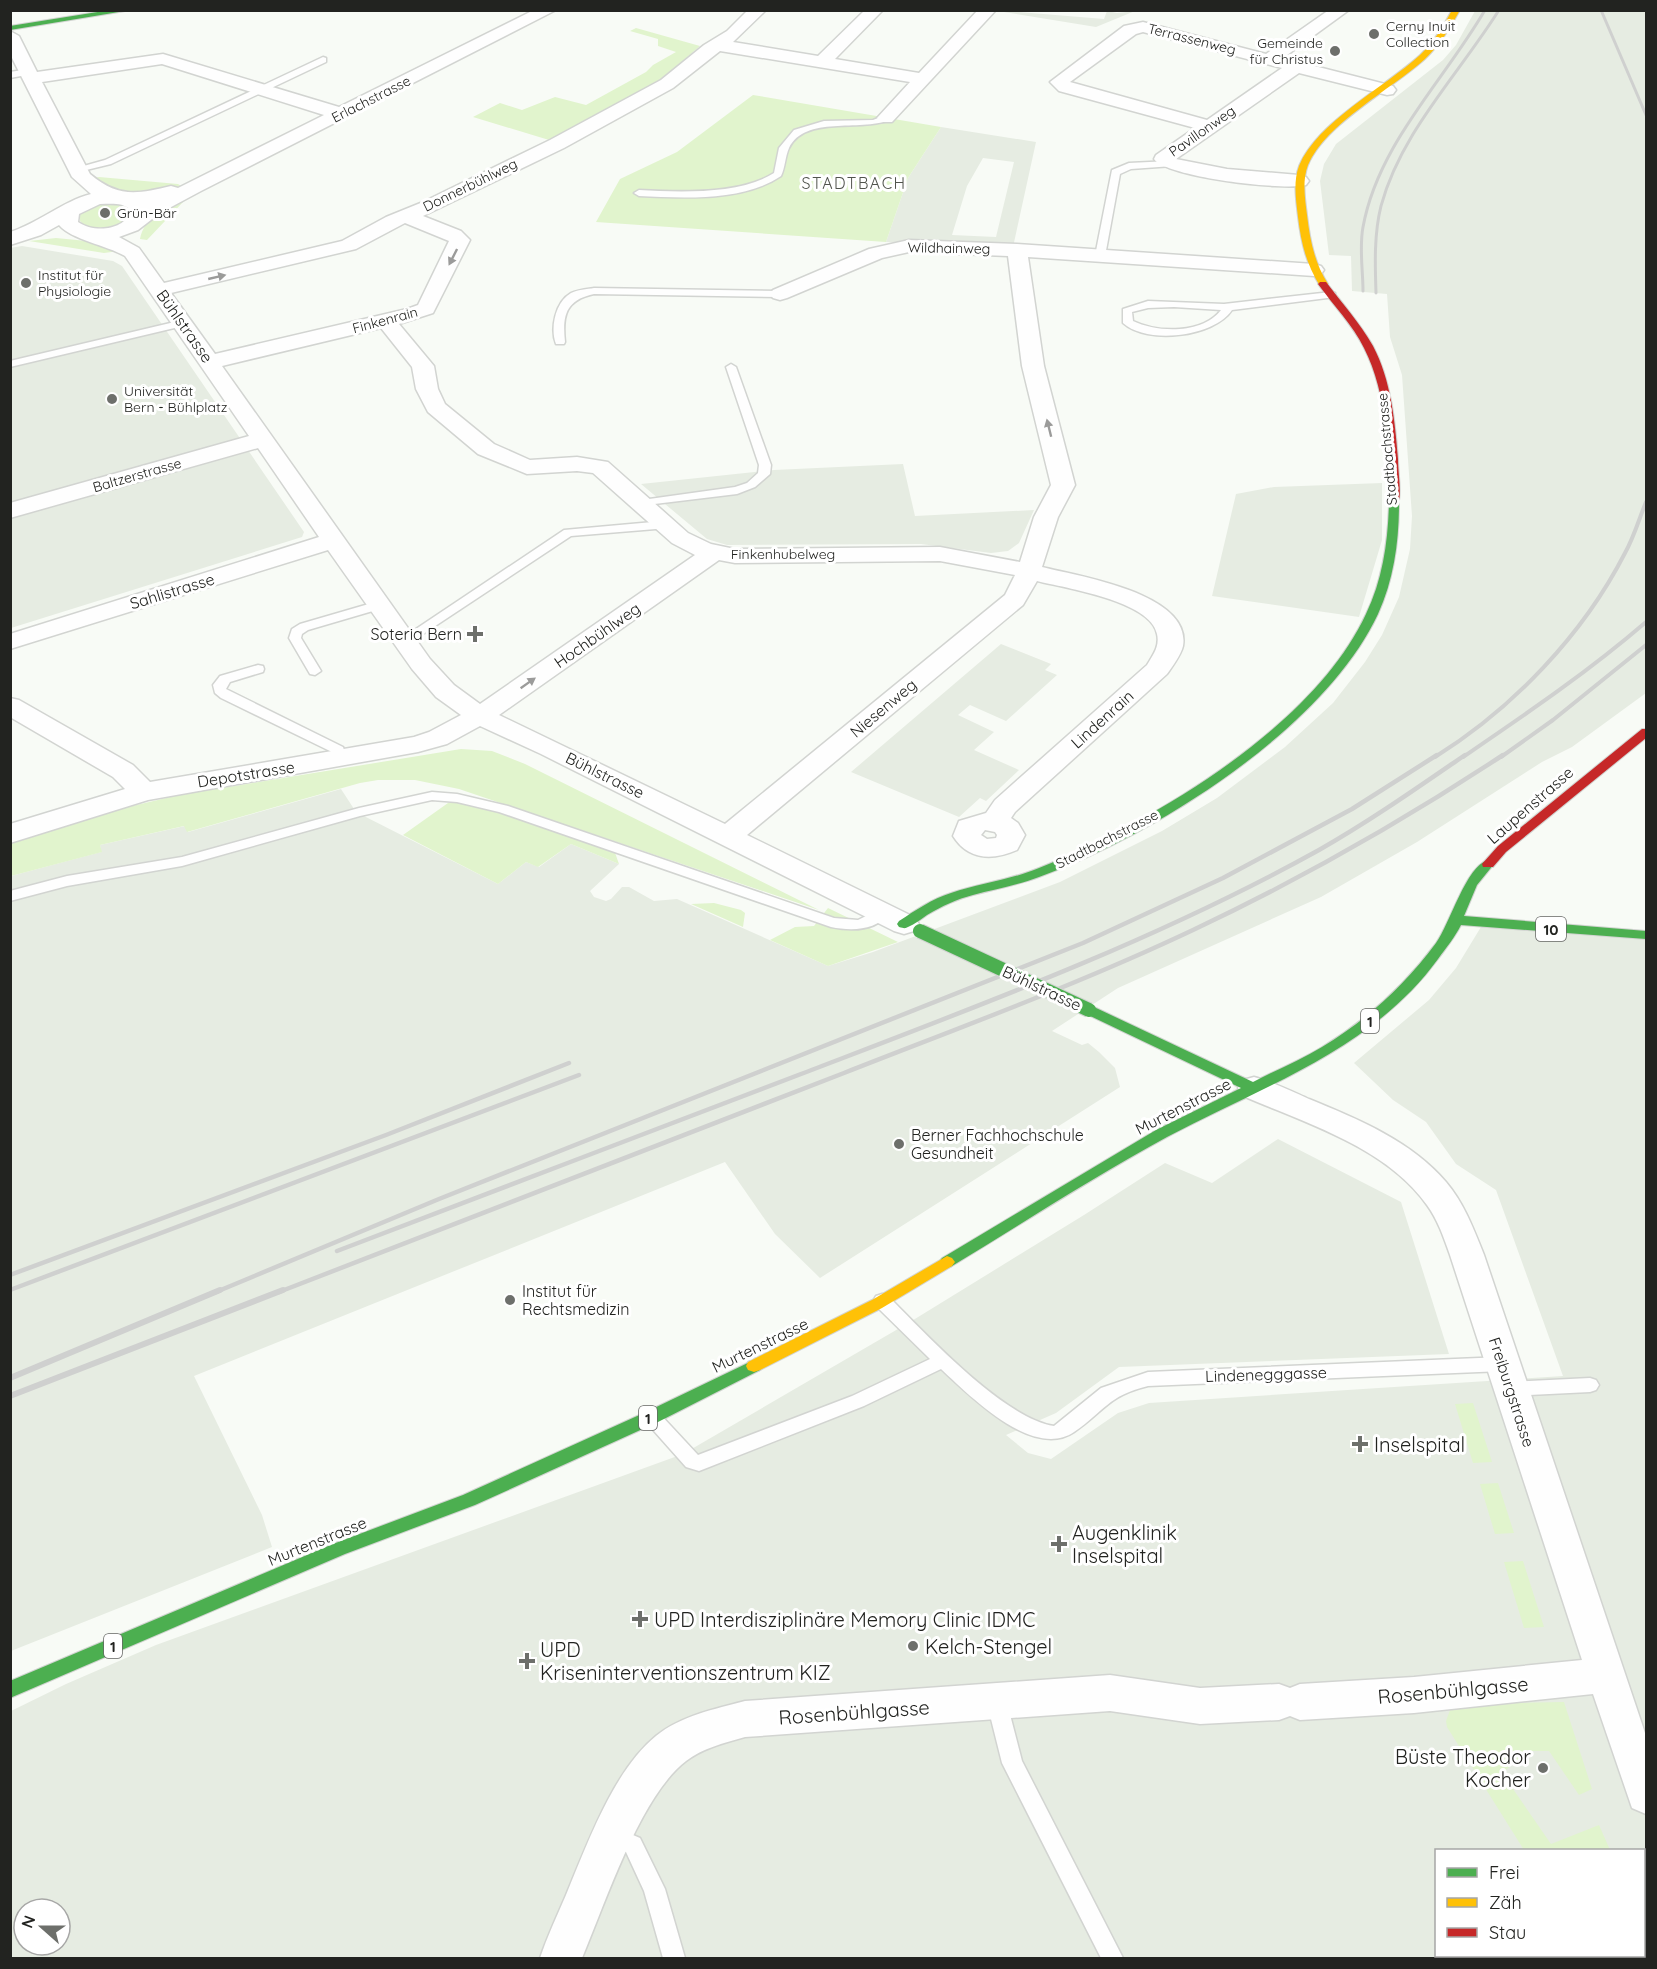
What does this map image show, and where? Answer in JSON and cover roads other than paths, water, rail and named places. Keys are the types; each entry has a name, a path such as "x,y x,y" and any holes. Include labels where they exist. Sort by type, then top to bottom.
{"main road":[{"path":"10,28 128,10"},
{"name":"Stadtbachstrasse","path":"902,923 963,893 1013,882 1063,862 1169,808 1226,771 1283,725 1330,677 1359,635 1381,594 1389,560 1393,521 1390,450 1380,376 1371,351 1363,336 1314,270 1308,251 1299,181 1301,167 1318,141 1416,66 1439,42 1456,10"},
{"name":"Laupenstrasse","path":"1456,920 1471,884 1502,849 1647,732"},
{"name":"10","path":"1456,920 1647,935"},
{"name":"Murtenstrasse","path":"10,1690 339,1549 469,1500 652,1417 825,1332 882,1301 1161,1134 1326,1051 1399,998 1430,963 1451,932 1456,920"},
{"name":"Bühlstrasse","path":"902,923 1254,1088"}],"street":[{"name":"Erlachstrasse","path":"134,224 153,209 194,187 548,10"},
{"path":"733,10 733,28 736,32"},
{"name":"Donnerbühlweg","path":"160,290 336,250 577,133 669,82 736,32 758,10"},
{"path":"822,62 875,10"},
{"path":"886,118 988,10"},
{"path":"1270,59 1341,10"},
{"name":"Terrassenweg","path":"1208,126 1065,87 1059,82 1130,30 1140,27 1387,90"},
{"path":"10,36 24,75 80,172 96,189 140,207 141,214 134,224 131,236 132,252"},
{"path":"717,45 923,79"},
{"path":"24,75 161,59 340,114"},
{"name":"Pavillonweg","path":"1297,66 1164,157 1164,161 1170,164 1257,178 1299,181"},
{"path":"80,172 80,197 72,209 68,224 86,233"},
{"name":"Erlachstrasse","path":"15,238 47,225 72,209 94,199 158,195 194,187"},
{"name":"Finkenrain","path":"210,362 386,321 419,312 428,307 460,240 454,235 405,216"},
{"path":"15,238 118,231 134,224"},
{"name":"Bühlstrasse","path":"86,233 119,244 132,252 379,606 445,691 480,716 550,748 902,923"},
{"name":"Wildhainweg","path":"780,294 891,248 926,245 1314,270"},
{"path":"1017,250 1033,366 1063,485 1062,491 1051,505 1029,571"},
{"name":"Finkenhubelweg","path":"386,321 423,366 427,389 436,407 486,449 527,467 578,464 597,466 664,525 687,542 713,553 741,556 920,553 964,558 1110,591 1149,607"},
{"name":"Baltzerstrasse","path":"10,512 264,439"},
{"name":"Sahlistrasse","path":"10,642 334,540"},
{"name":"Hochbühlweg","path":"480,716 713,553"},
{"name":"Niesenweg","path":"728,836 1014,600 1029,571"},
{"name":"Lindenrain","path":"994,821 1005,806 1158,669 1170,647 1170,634 1165,623 1149,607"},
{"path":"10,706 123,771 144,792"},
{"name":"Depotstrasse","path":"10,834 144,792 340,759 428,741 480,716"},
{"name":"Freiburgstrasse","path":"1254,1088 1356,1134 1392,1154 1433,1188 1446,1206 1456,1227 1507,1376 1605,1675 1636,1734 1647,1795"},
{"name":"Rosenbühlgasse","path":"561,1959 614,1837 647,1776 663,1756 686,1739 715,1727 745,1719 1102,1693 1200,1706 1414,1695 1605,1675"}],"lane":[{"path":"80,172 108,162 324,60"},
{"path":"639,193 682,195 766,182 778,174 784,148 797,132 819,124 874,123 886,118"},
{"path":"1100,256 1115,172 1130,166 1170,164"},
{"name":"Wildhainweg","path":"560,342 558,327 566,302 582,293 594,291 780,294"},
{"path":"1155,313 1227,309 1331,295"},
{"path":"1134,306 1227,309 1215,323 1164,332 1136,328 1128,323 1126,317 1127,311 1134,306"},
{"path":"10,364 183,323"},
{"path":"642,504 737,490 752,485 764,474 765,465 731,367"},
{"path":"405,641 568,533 664,525"},
{"path":"315,671 295,638 296,632 304,627 379,606"},
{"path":"258,669 225,679 219,685 220,690 338,750 340,759"},
{"path":"10,896 67,881 182,861 358,812 432,796 457,798 503,808 831,922 859,925 902,923"},
{"path":"652,1417 692,1462 699,1463 858,1401 941,1361 882,1301"},
{"name":"Lindenegggasse","path":"941,1361 1024,1425 1044,1433 1054,1433 1065,1428 1101,1398 1124,1384 1148,1379 1507,1376 1590,1385"},
{"path":"997,1702 1012,1763 1112,1959"},
{"path":"614,1837 633,1845 654,1888 674,1959"}],"railway":[{"path":"1363,291 1361,251 1363,227 1371,197 1383,168 1414,114 1485,10"},
{"path":"1376,293 1377,227 1390,179 1402,153 1432,104 1499,10"},
{"path":"1601,10 1646,115"},
{"path":"1435,757 1492,716 1518,693 1567,641 1589,613 1608,583 1628,547 1646,502"},
{"path":"1463,757 1533,709 1646,622"},
{"path":"1501,757 1553,720 1646,645"},
{"path":"216,1292 439,1199 1083,943 1223,878 1352,809 1437,755"},
{"path":"337,1251 933,1024 1129,943 1257,883 1319,850 1375,816 1465,755"},
{"path":"279,1292 976,1022 1150,950 1312,870 1428,803 1503,755"},
{"path":"10,1275 386,1135 569,1063"},
{"path":"10,1290 579,1075"},
{"path":"10,1378 220,1290"},
{"path":"10,1396 283,1290"}],"place":[{"name":"Cerny Inuit Collection","path":"1374,34"},
{"name":"Gemeinde für Christus","path":"1335,51"},
{"name":"Grün-Bär","path":"105,213"},
{"name":"Institut für Physiologie","path":"26,283"},
{"name":"Universität Bern - Bühlplatz","path":"112,399"},
{"name":"Soteria Bern","path":"475,634"},
{"name":"Berner Fachhochschule Gesundheit","path":"899,1144"},
{"name":"Institut für Rechtsmedizin","path":"510,1300"},
{"name":"Inselspital","path":"1360,1444"},
{"name":"Augenklinik Inselspital","path":"1059,1544"},
{"name":"UPD Interdisziplinäre Memory Clinic IDMC","path":"640,1619"},
{"name":"Kelch-Stengel","path":"913,1646"},
{"name":"UPD Kriseninterventionszentrum KIZ","path":"527,1661"},
{"name":"Büste Theodor Kocher","path":"1543,1768"}],"district":[{"name":"STADTBACH","path":"854,183"}]}
